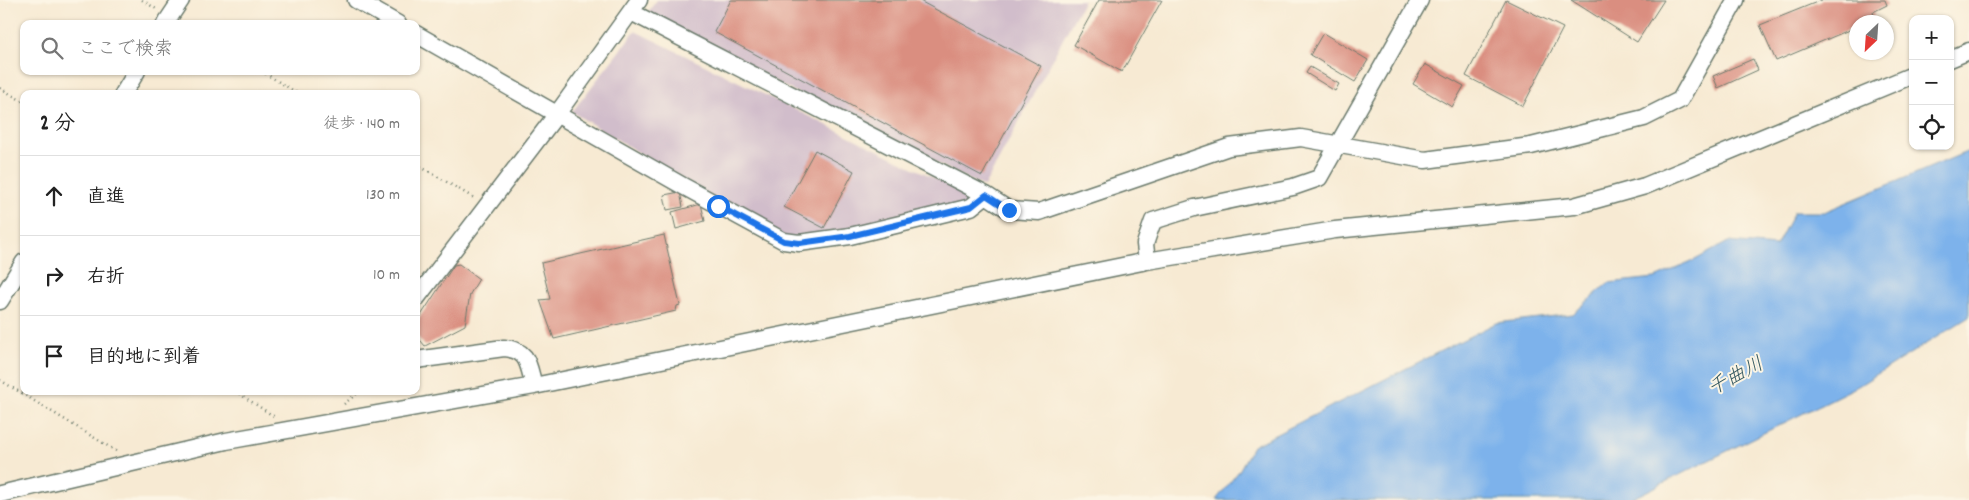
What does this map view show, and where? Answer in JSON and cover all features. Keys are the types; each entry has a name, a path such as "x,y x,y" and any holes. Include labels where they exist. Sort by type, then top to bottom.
{"street":[{"path":"168,20 180,0"},
{"path":"356,0 391,20"},
{"path":"1147,261 1145,244 1153,221 1194,208 1293,187 1319,178 1420,0"},
{"path":"420,294 557,114 635,6 986,195 1009,210 1039,212 1229,147 1302,138 1425,160 1531,146 1644,118 1680,100 1736,0"},
{"path":"420,36 732,214 784,241 800,243 850,236 971,207 986,195"},
{"path":"1954,57 1969,51"},
{"path":"125,90 135,75"},
{"path":"0,494 226,441 534,386 1147,261 1335,230 1574,206 1645,186 1909,77"},
{"path":"0,301 20,268"},
{"path":"420,359 504,348 515,349 526,356 534,386"}],"path":[{"path":"268,75 292,90"},
{"path":"0,88 20,100"},
{"path":"420,166 486,205"},
{"path":"0,380 20,392"},
{"path":"25,395 116,451"},
{"path":"241,395 276,418 267,420"}],"shaded area":[{"path":"657,0 1084,0 984,187 645,16"},
{"path":"635,31 973,197 971,207 784,241 572,112"}],"water":[{"name":"千曲川","path":"1969,151 1969,317 1858,386 1629,500 1216,500 1239,471 1253,446 1496,323 1573,314 1608,283 1655,278 1695,260 1728,242 1776,246 1794,212 1824,212"}],"building":[{"path":"731,0 918,0 1041,66 982,176 714,32"},
{"path":"1099,0 1162,0 1122,72 1074,45"},
{"path":"1506,0 1563,28 1523,106 1466,76"},
{"path":"1571,0 1664,0 1637,42"},
{"path":"1822,0 1885,0 1887,5 1873,12 1874,15 1849,15 1849,30 1776,61 1760,25"},
{"path":"1323,33 1368,60 1355,82 1310,55"},
{"path":"1753,59 1758,70 1718,88 1713,76"},
{"path":"1425,64 1464,86 1452,107 1413,84"},
{"path":"1310,67 1339,84 1335,91 1306,73"},
{"path":"815,150 854,171 824,228 784,207"},
{"path":"680,192 683,207 667,210 664,195"},
{"path":"701,204 705,221 676,229 672,212"},
{"path":"664,235 680,305 677,306 676,311 554,339 540,300 550,299 541,263"},
{"path":"459,264 479,279 470,294 465,325 425,346 420,340 420,317 454,265"}],"route":[{"path":"718,206 784,241 800,243 850,236 971,207 986,195 1009,210"}]}
